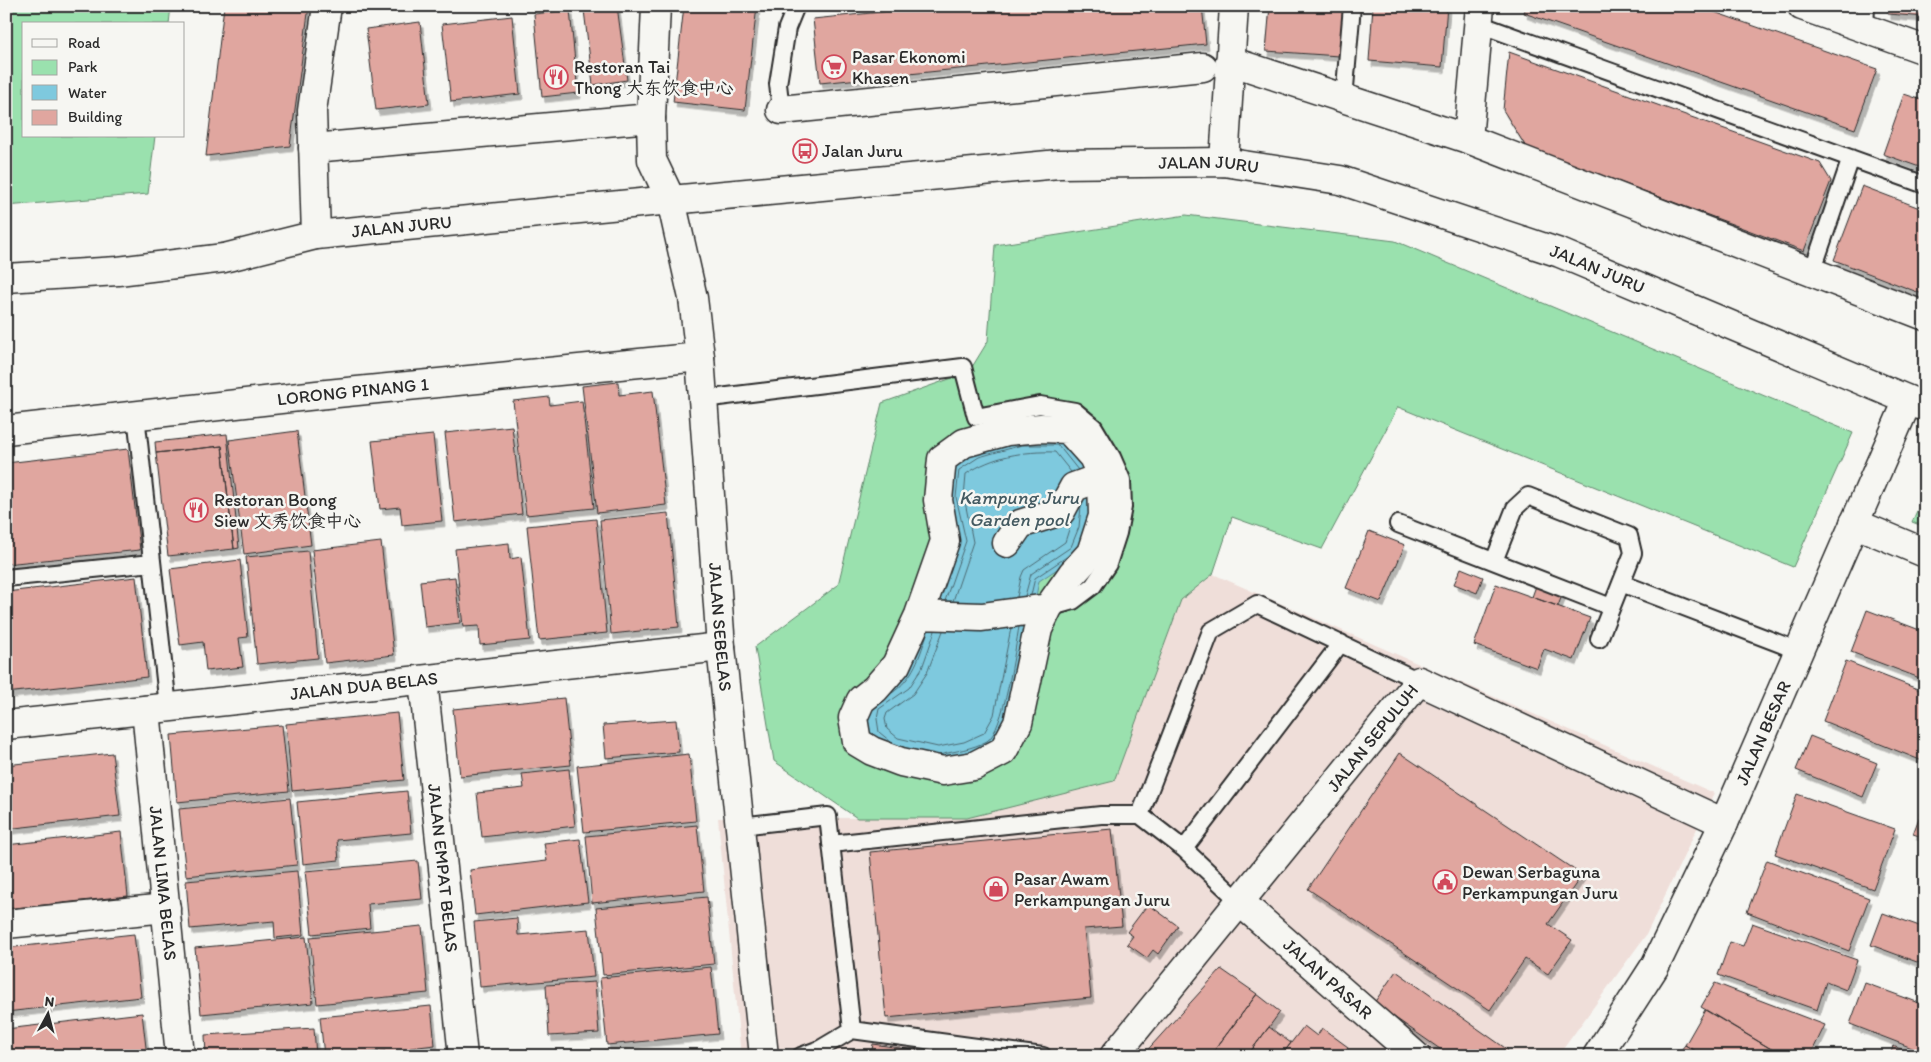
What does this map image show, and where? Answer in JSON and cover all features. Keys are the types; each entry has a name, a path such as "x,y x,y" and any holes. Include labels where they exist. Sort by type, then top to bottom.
{"street":[{"path":"316,235 312,111 327,6"},
{"name":"JALAN SEBELAS","path":"656,6 651,118 652,160 671,200 693,298 700,357 722,647 764,1056"},
{"path":"1224,162 1234,6"},
{"path":"1802,6 1865,18 1925,50"},
{"path":"1468,140 1480,15"},
{"path":"1230,61 1468,140 1925,316"},
{"path":"781,110 1203,67"},
{"path":"313,148 651,118"},
{"name":"JALAN JURU","path":"6,278 118,271 224,258 316,235 671,200 1059,164 1224,162 1340,180 1560,253 1917,404"},
{"name":"LORONG PINANG 1","path":"6,430 327,394 700,357"},
{"name":"JALAN BESAR","path":"1597,1056 1655,966 1724,823 1854,523 1917,404"},
{"path":"1041,428 1068,429 1093,457 1102,477 1103,516 1091,554 1072,574 1048,608 1038,629 1018,723 1003,751 974,766 943,771 901,762 872,751 857,742 853,718 861,700 875,689 896,664 919,615 945,541 938,500 942,459 964,443 1007,431 1041,428"},
{"path":"1007,543 1020,524 1061,511 1074,487 1102,477"},
{"path":"1854,523 1925,553"},
{"path":"919,615 982,617 1048,608"},
{"name":"JALAN DUA BELAS","path":"6,725 722,647"},
{"name":"JALAN EMPAT BELAS","path":"423,680 463,1056"},
{"name":"JALAN SEPULUH","path":"1114,1056 1420,681 1724,823"},
{"name":"JALAN LIMA BELAS","path":"157,709 166,908 180,1056"},
{"name":"JALAN PASAR","path":"1239,902 1416,1056"},
{"path":"6,924 166,908"}],"lane":[{"path":"781,110 778,84 787,28 796,6"},
{"path":"1344,99 1352,6"},
{"path":"1480,15 1925,185"},
{"path":"1812,272 1851,158"},
{"path":"703,399 963,367 976,417 1040,405 1075,411 1094,427 1112,458 1122,480 1123,507 1118,533 1108,564 1093,586 1073,601 1048,608"},
{"path":"136,415 152,563 157,709"},
{"path":"1494,561 1515,508 1528,496 1630,536 1633,553 1599,639"},
{"path":"1398,524 1611,607"},
{"path":"6,578 152,563"},
{"path":"1621,583 1799,651"},
{"path":"1140,815 1211,631 1257,604 1420,681"},
{"path":"1184,849 1341,643"},
{"path":"831,844 1101,815 1140,815 1184,849 1239,902"},
{"path":"740,826 828,816 852,1030"},
{"path":"802,1056 820,1049 852,1030 1043,1056"}],"shaded area":[{"path":"1213,574 1714,793 1646,935 1558,1056 741,1056 718,818 967,818 1113,781 1181,600"}],"green space":[{"path":"6,6 171,6 169,22 22,22 22,138 155,138 148,194 6,206"},
{"path":"1186,215 1395,241 1853,433 1793,567 1398,407 1322,549 1232,517 1213,574 1181,600 1114,781 967,818 857,818 774,761 755,647 838,585 882,403 969,372 988,341 995,245"},
{"path":"1925,493 1925,527 1912,522"}],"water":[{"name":"Kampung Juru Garden pool","path":"1064,433 1096,474 1090,530 1080,554 1039,581 1012,721 997,749 938,767 869,739 866,719 869,702 912,663 947,464 974,446"}],"building":[{"path":"224,6 309,6 290,146 206,156"},
{"path":"617,6 627,80 593,85 584,10"},
{"path":"684,6 757,6 745,110 673,102"},
{"path":"939,6 1202,6 1206,44 820,83 813,19"},
{"path":"1270,6 1344,6 1339,56 1266,51"},
{"path":"1373,6 1447,6 1442,67 1369,61"},
{"path":"1526,6 1697,6 1877,69 1855,129 1524,13"},
{"path":"1888,6 1925,6 1925,17 1888,14"},
{"path":"570,10 578,93 542,97 534,14"},
{"path":"512,16 520,94 451,102 442,24"},
{"path":"420,22 429,104 376,110 366,29"},
{"path":"1509,52 1820,163 1831,181 1804,251 1526,147 1503,110"},
{"path":"1904,94 1925,101 1925,169 1883,154"},
{"path":"1862,186 1925,210 1925,295 1834,260"},
{"path":"618,382 619,395 653,391 666,505 597,513 582,386"},
{"path":"549,397 550,405 582,401 594,508 526,515 513,401"},
{"path":"512,426 522,514 455,522 445,433"},
{"path":"297,431 311,545 244,554 229,440"},
{"path":"227,434 239,548 234,549 222,446 156,453 155,442"},
{"path":"433,435 442,521 402,525 400,507 380,509 372,441"},
{"name":"Restoran Boong Siew 文秀饮食中心","path":"222,446 234,549 168,556 156,453"},
{"path":"128,449 140,550 6,564 6,463"},
{"path":"668,513 679,627 611,634 600,520"},
{"path":"596,519 607,633 539,640 527,526"},
{"path":"1369,531 1405,545 1381,602 1346,588"},
{"path":"381,542 394,655 325,663 312,550"},
{"path":"509,543 510,559 521,557 530,640 480,645 479,626 463,627 455,549"},
{"path":"308,551 318,658 257,664 246,557"},
{"path":"240,560 248,637 239,638 243,667 206,671 203,642 180,645 170,569"},
{"path":"1461,568 1483,577 1477,593 1454,584"},
{"path":"1541,572 1567,582 1558,606 1532,597"},
{"path":"136,577 147,677 6,693 6,592"},
{"path":"455,577 460,623 425,627 420,581"},
{"path":"1496,584 1590,618 1574,660 1544,649 1537,668 1474,645"},
{"path":"1867,610 1925,632 1925,680 1851,652"},
{"path":"1846,661 1925,692 1925,762 1823,721"},
{"path":"564,698 571,765 460,776 453,709"},
{"path":"397,713 404,780 292,791 286,724"},
{"path":"676,720 679,752 606,758 603,725"},
{"path":"282,725 289,791 177,802 171,735"},
{"path":"1810,736 1877,763 1863,797 1796,770"},
{"path":"112,753 120,816 6,829 6,765"},
{"name":"Dewan Serbaguna Perkampungan Juru","path":"1400,753 1582,875 1548,924 1572,940 1548,974 1525,959 1490,1010 1308,889"},
{"path":"689,754 696,821 584,832 577,766"},
{"path":"569,769 575,826 482,837 477,793 524,788 522,774"},
{"path":"407,791 411,833 337,840 339,860 303,864 297,802"},
{"path":"1797,794 1895,829 1873,889 1775,854"},
{"path":"290,798 297,865 186,876 179,809"},
{"path":"1925,802 1925,838 1913,834"},
{"path":"697,825 704,891 592,903 586,836"},
{"name":"Pasar Awam Perkampungan Juru","path":"1112,829 1122,926 1084,929 1091,998 886,1018 870,852"},
{"path":"121,832 128,896 6,909 6,845"},
{"path":"580,839 588,902 475,915 470,870 547,861 544,843"},
{"path":"1767,860 1869,898 1849,951 1747,912"},
{"path":"418,861 422,899 368,904 370,928 312,934 305,871"},
{"path":"297,871 303,935 275,938 274,921 190,929 186,881"},
{"path":"707,897 714,964 603,975 596,908"},
{"path":"1148,904 1178,926 1158,954 1153,950 1147,958 1127,944 1133,936 1127,932"},
{"path":"1883,913 1925,928 1925,965 1871,945"},
{"path":"517,918 518,935 589,929 594,977 480,987 474,922"},
{"path":"1752,923 1857,960 1846,990 1826,982 1817,1010 1718,975 1730,942 1743,946"},
{"path":"422,926 428,993 317,1004 310,937"},
{"path":"134,934 141,997 6,1012 6,948"},
{"path":"306,937 313,1003 201,1014 195,948"},
{"path":"711,967 718,1034 607,1045 600,978"},
{"path":"1221,969 1257,994 1210,1056 1142,1056"},
{"path":"1396,971 1508,1050 1504,1056 1450,1056 1374,1003"},
{"path":"595,982 599,1033 549,1036 546,985"},
{"path":"1715,983 1825,1025 1810,1056 1783,1056 1701,1007"},
{"path":"1865,983 1925,1005 1925,1053 1850,1024"},
{"path":"1257,994 1280,1012 1269,1027 1247,1056 1210,1056"},
{"path":"431,1006 435,1045 410,1048 411,1056 385,1056 385,1051 324,1056 320,1017"},
{"path":"1705,1010 1783,1056 1703,1056 1685,1045"},
{"path":"142,1013 147,1056 6,1056 6,1029"},
{"path":"1304,1026 1317,1036 1322,1028 1348,1047 1342,1056 1281,1056"},
{"path":"1269,1027 1291,1043 1281,1056 1247,1056"},
{"path":"314,1028 316,1056 206,1056 205,1035"},
{"path":"873,1044 953,1056 871,1056"},
{"path":"1685,1045 1703,1056 1687,1056 1680,1051"},
{"path":"1893,1046 1920,1056 1890,1056"},
{"path":"606,1050 606,1056 554,1056"}],"place":[{"name":"Pasar Ekonomi Khasen","path":"834,67"},
{"name":"Restoran Tai Thong 大东饮食中心","path":"556,77"},
{"name":"Jalan Juru","path":"805,151"},
{"name":"Restoran Boong Siew 文秀饮食中心","path":"196,510"},
{"name":"Dewan Serbaguna Perkampungan Juru","path":"1445,882"},
{"name":"Pasar Awam Perkampungan Juru","path":"996,889"}]}
